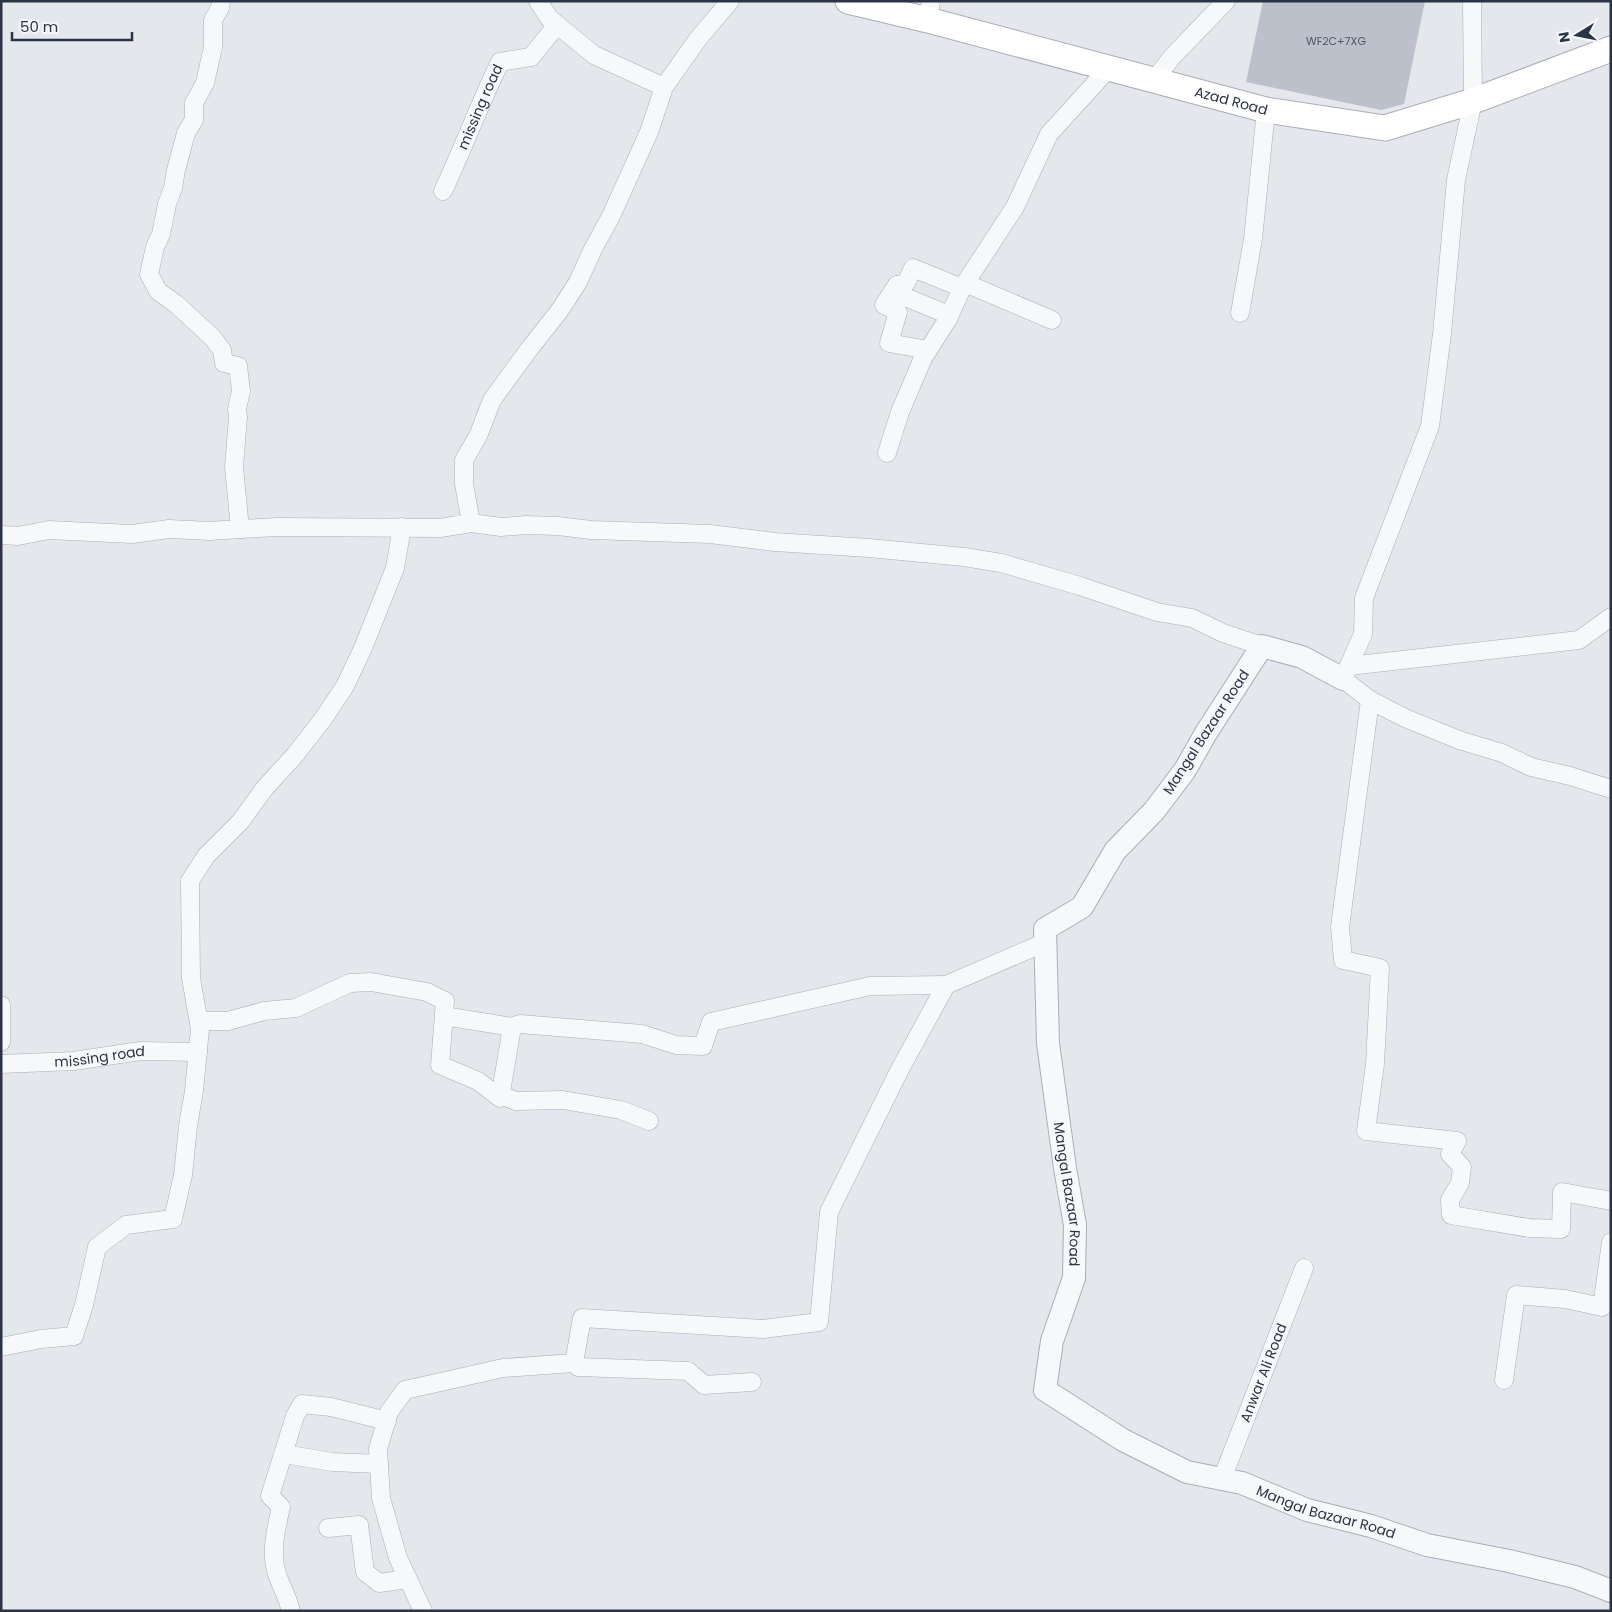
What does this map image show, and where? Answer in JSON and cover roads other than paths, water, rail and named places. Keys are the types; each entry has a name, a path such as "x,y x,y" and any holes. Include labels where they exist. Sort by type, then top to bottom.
{"main road":[{"name":"Azad Road","path":"848,1 930,11 1108,68 1266,110 1386,128 1473,102 1611,49"}],"street":[{"path":"221,1 220,8 213,20 213,47 205,83 194,104 194,120 186,132 173,188 149,274 158,291 190,316 212,337 222,350 224,363 238,366 241,391 236,410 238,417 234,467 240,529"},
{"path":"538,1 549,18 594,55 664,87"},
{"path":"471,524 464,484 464,460 478,436 492,400 560,310 578,282 593,248 612,216 649,132 664,87 698,39 730,1"},
{"path":"1154,80 1172,57 1226,1"},
{"path":"1346,673 1363,634 1364,598 1430,426 1442,334 1456,180 1473,102 1472,1"},
{"name":"missing road","path":"442,191 459,158 481,101 500,62 531,57 557,25"},
{"path":"887,453 900,412 923,358 950,315 964,286 1015,207 1049,134 1108,68"},
{"path":"1240,313 1253,239 1266,110"},
{"path":"928,350 888,343 898,312 884,305 897,285 906,283 913,268 1052,320"},
{"path":"897,285 906,296 950,315"},
{"path":"1,535 18,536 49,530 132,534 169,529 210,531 278,527 440,528 471,524 501,527 526,525 591,530 710,534 775,542 859,547 964,557 1001,563 1080,586 1157,612 1192,618 1223,633 1302,657 1346,673 1579,640 1611,617"},
{"path":"1,1347 40,1339 74,1336 84,1305 96,1247 126,1225 173,1219 183,1176 200,1028 191,978 190,881 206,856 241,821 264,789 295,755 323,719 345,686 363,648 395,568 402,527"},
{"name":"Mangal Bazaar Road","path":"1262,646 1184,770 1154,811 1115,851 1082,907 1045,929 1048,1043 1064,1168 1074,1224 1074,1278 1052,1341 1046,1390 1123,1440 1187,1472 1242,1483 1308,1510 1371,1526 1428,1545 1509,1561 1575,1577 1611,1591"},
{"path":"1346,673 1370,700 1405,718 1459,740 1502,753 1531,767 1570,776 1611,789"},
{"path":"1370,700 1340,927 1343,960 1380,968 1375,1064 1366,1131 1457,1142 1450,1154 1462,1167 1460,1183 1450,1200 1451,1215 1529,1228 1561,1229 1562,1192 1611,1201"},
{"path":"444,1016 512,1027 520,1024 642,1034 676,1045 703,1046 711,1022 870,986 946,985 1046,942"},
{"path":"199,1021 228,1021 264,1011 296,1008 322,994 350,983 371,982 427,992 445,1001 440,1065 478,1082 500,1098 512,1027"},
{"path":"574,1363 582,1318 763,1329 819,1322 829,1212 899,1072 946,985"},
{"path":"1,1005 1,1042"},
{"name":"missing road","path":"1,1064 74,1062 140,1051 198,1052"},
{"path":"500,1094 516,1101 563,1100 621,1110 648,1121"},
{"path":"1504,1380 1516,1295 1565,1299 1602,1307 1611,1242"},
{"name":"Anwar Ali Road","path":"1222,1479 1304,1268"},
{"path":"424,1611 398,1558 381,1498 378,1449 389,1412 406,1390 504,1368 574,1363 578,1367 688,1370 704,1385 752,1382"},
{"path":"291,1611 276,1572 273,1538 281,1508 270,1496 295,1416 302,1404 331,1407 386,1421"},
{"path":"284,1454 332,1462 379,1464"},
{"path":"328,1528 359,1525 366,1572 379,1583 408,1579"}]}
